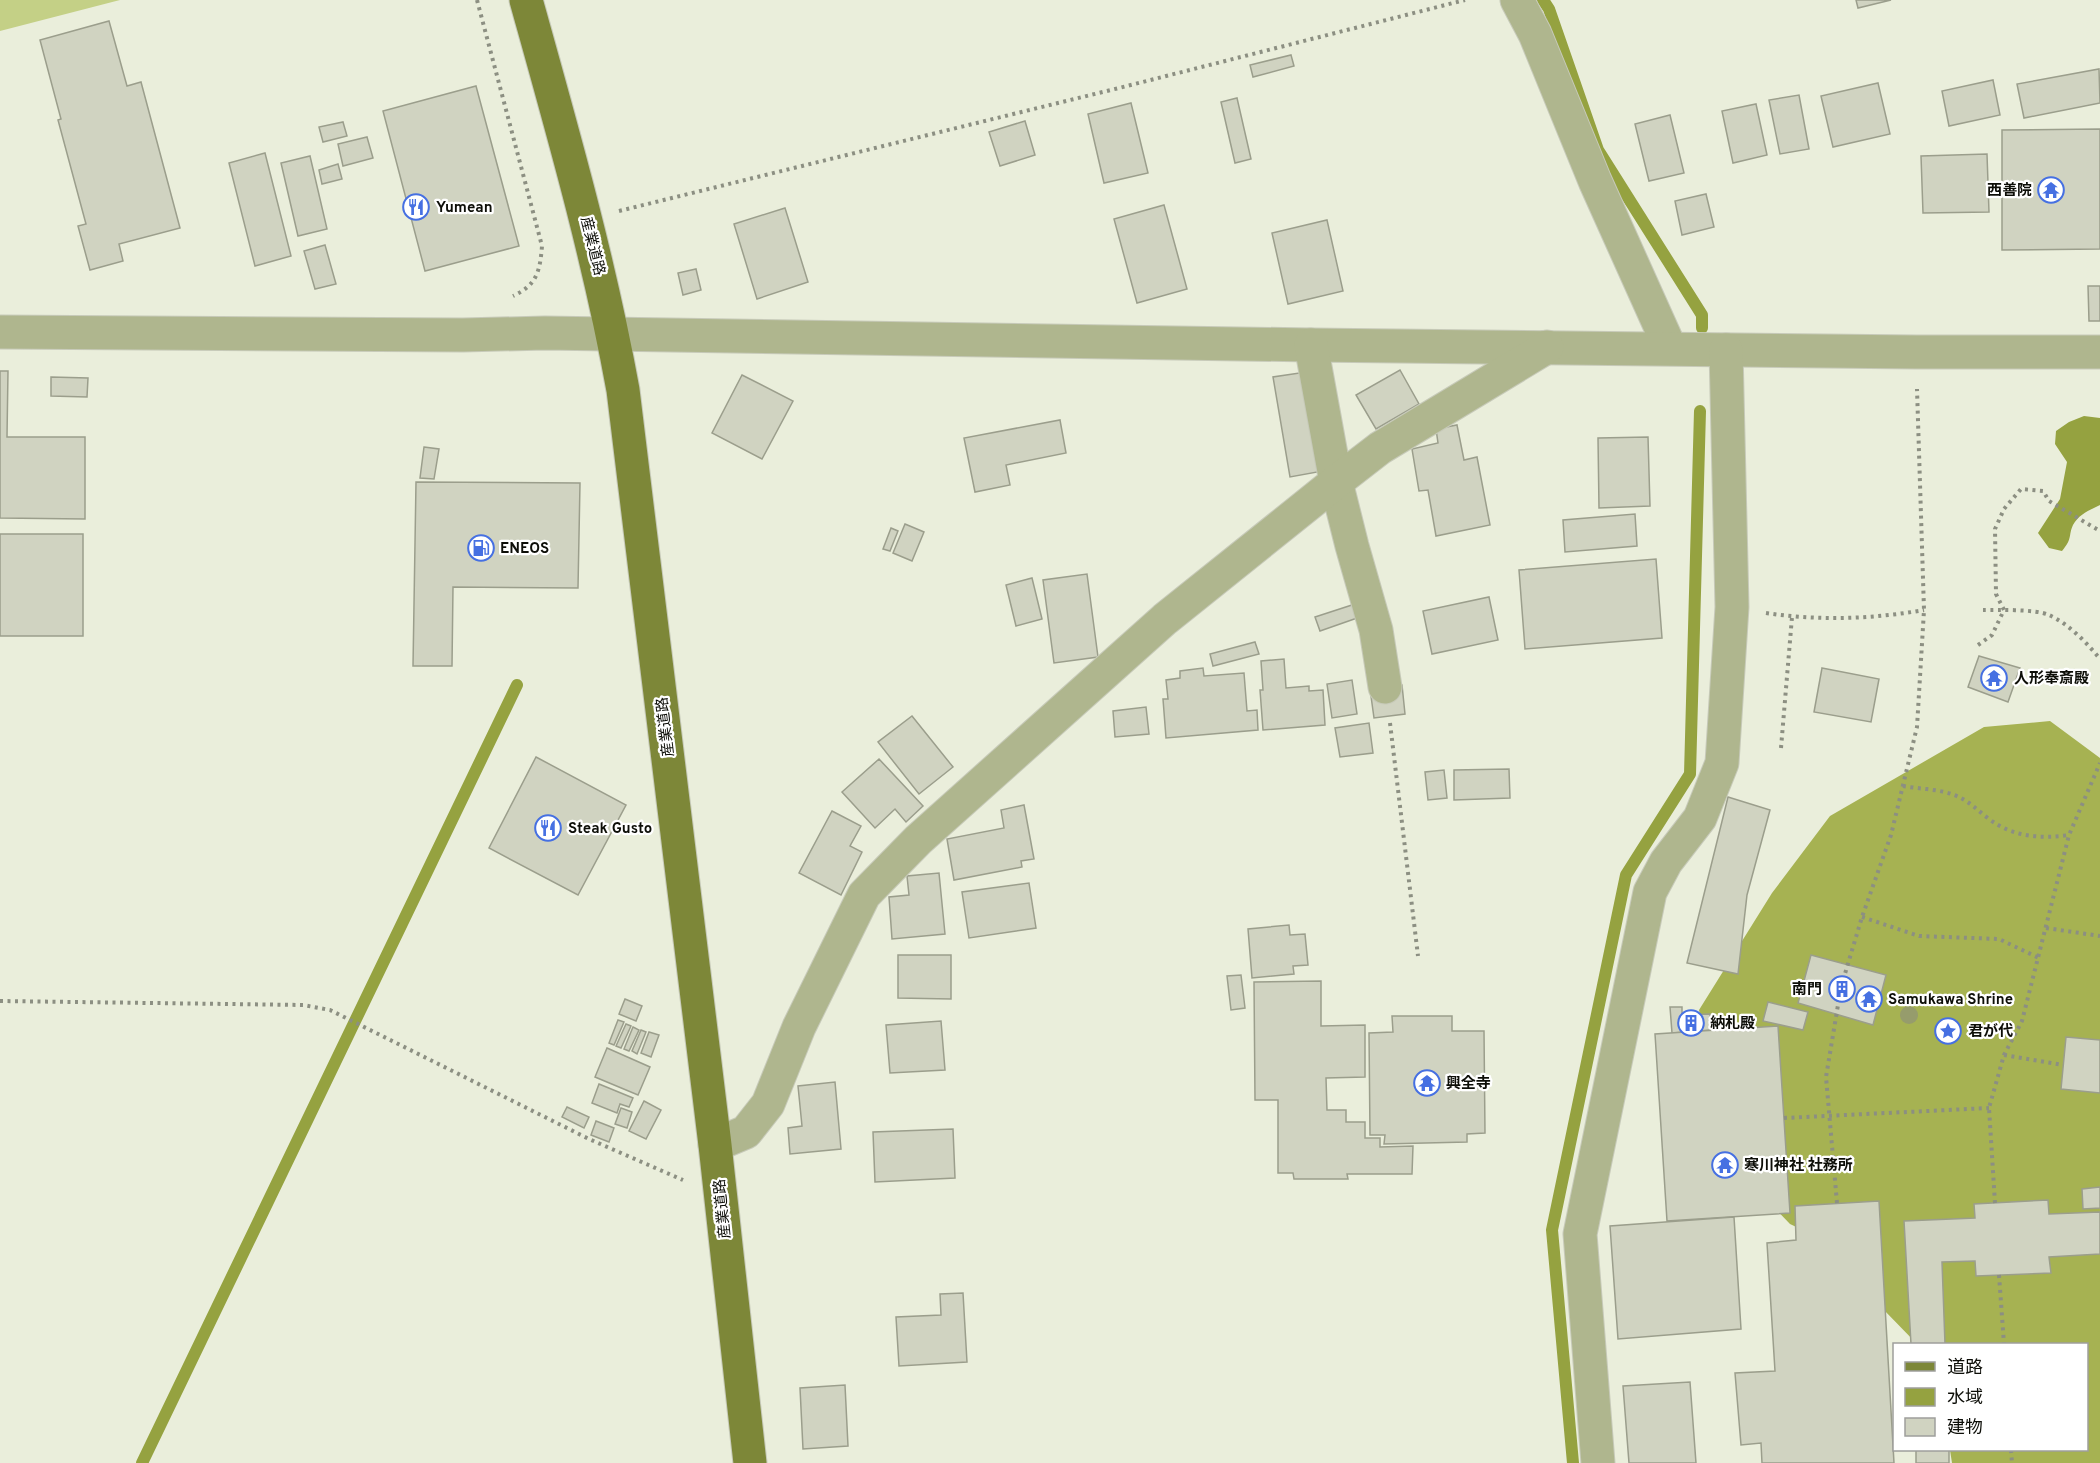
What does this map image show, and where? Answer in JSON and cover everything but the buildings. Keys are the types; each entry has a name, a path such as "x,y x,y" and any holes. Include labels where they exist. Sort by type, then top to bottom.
{"main road":[{"name":"産業道路","path":"526,0 586,219 613,335 629,431 721,1194 750,1463"}],"street":[{"path":"1517,0 1535,34 1595,181 1670,348"},
{"path":"0,332 613,335 1726,350 2100,352"},
{"path":"1311,345 1336,482 1376,630 1387,701"},
{"path":"715,1145 746,1132 768,1104 799,1027 864,895 918,840 1165,619 1336,482 1380,448 1547,347"},
{"path":"1598,1463 1580,1234 1650,892 1666,862 1700,818 1722,763 1732,607 1726,350"}],"path":[{"path":"477,0 542,246 540,269 528,289 509,298"},
{"path":"586,219 1465,0"},
{"path":"1838,1203 1826,1077 1841,987 1862,917 1891,835 1917,727 1924,610 1916,352"},
{"path":"2004,610 1996,594 1995,529 2004,509 2021,489 2043,491 2049,501 2100,531"},
{"path":"1732,607 1792,617 1885,617 1924,610"},
{"path":"1983,610 2048,615 2075,634 2100,659"},
{"path":"1978,645 1992,635 2004,610"},
{"path":"1781,748 1792,617"},
{"path":"1387,701 1418,956"},
{"path":"1995,1203 1989,1108 2004,1055 2022,1021 2069,835 2100,764"},
{"path":"1903,786 1953,794 1969,802 1990,820 2019,836 2069,835"},
{"path":"1862,917 1919,936 1999,939 2039,958"},
{"path":"2046,928 2100,936"},
{"path":"0,1001 303,1005 330,1010 589,1139 721,1194"},
{"path":"2004,1055 2063,1065"},
{"path":"1784,1118 1989,1108"},
{"path":"1999,1275 2004,1343"}],"shaded area":[{"path":"0,0 120,0 0,31"},
{"path":"2050,721 2100,758 2100,1463 1952,1463 1950,1451 2088,1451 2088,1343 1916,1343 1883,1309 1851,1253 1790,1224 1751,1183 1719,1100 1699,1010 1772,893 1830,816 1984,727"}],"water":[{"path":"2084,416 2100,418 2100,505 2075,521 2068,543 2062,551 2049,548 2038,533 2060,499 2067,462 2055,444 2056,431"}],"waterway":[{"path":"1543,0 1549,9 1598,150 1702,315 1702,328"},
{"path":"1573,1463 1552,1230 1626,875 1690,774 1700,411"},
{"path":"142,1463 517,685"}],"place":[{"name":"西善院","path":"2051,190"},
{"name":"Yumean","path":"416,207"},
{"name":"ENEOS","path":"481,548"},
{"name":"人形奉斎殿","path":"1994,678"},
{"name":"Steak Gusto","path":"548,828"},
{"name":"南門","path":"1842,989"},
{"name":"Samukawa Shrine","path":"1869,999"},
{"name":"納札殿","path":"1691,1023"},
{"name":"君が代","path":"1948,1031"},
{"name":"興全寺","path":"1427,1083"},
{"name":"寒川神社 社務所","path":"1725,1165"}]}
